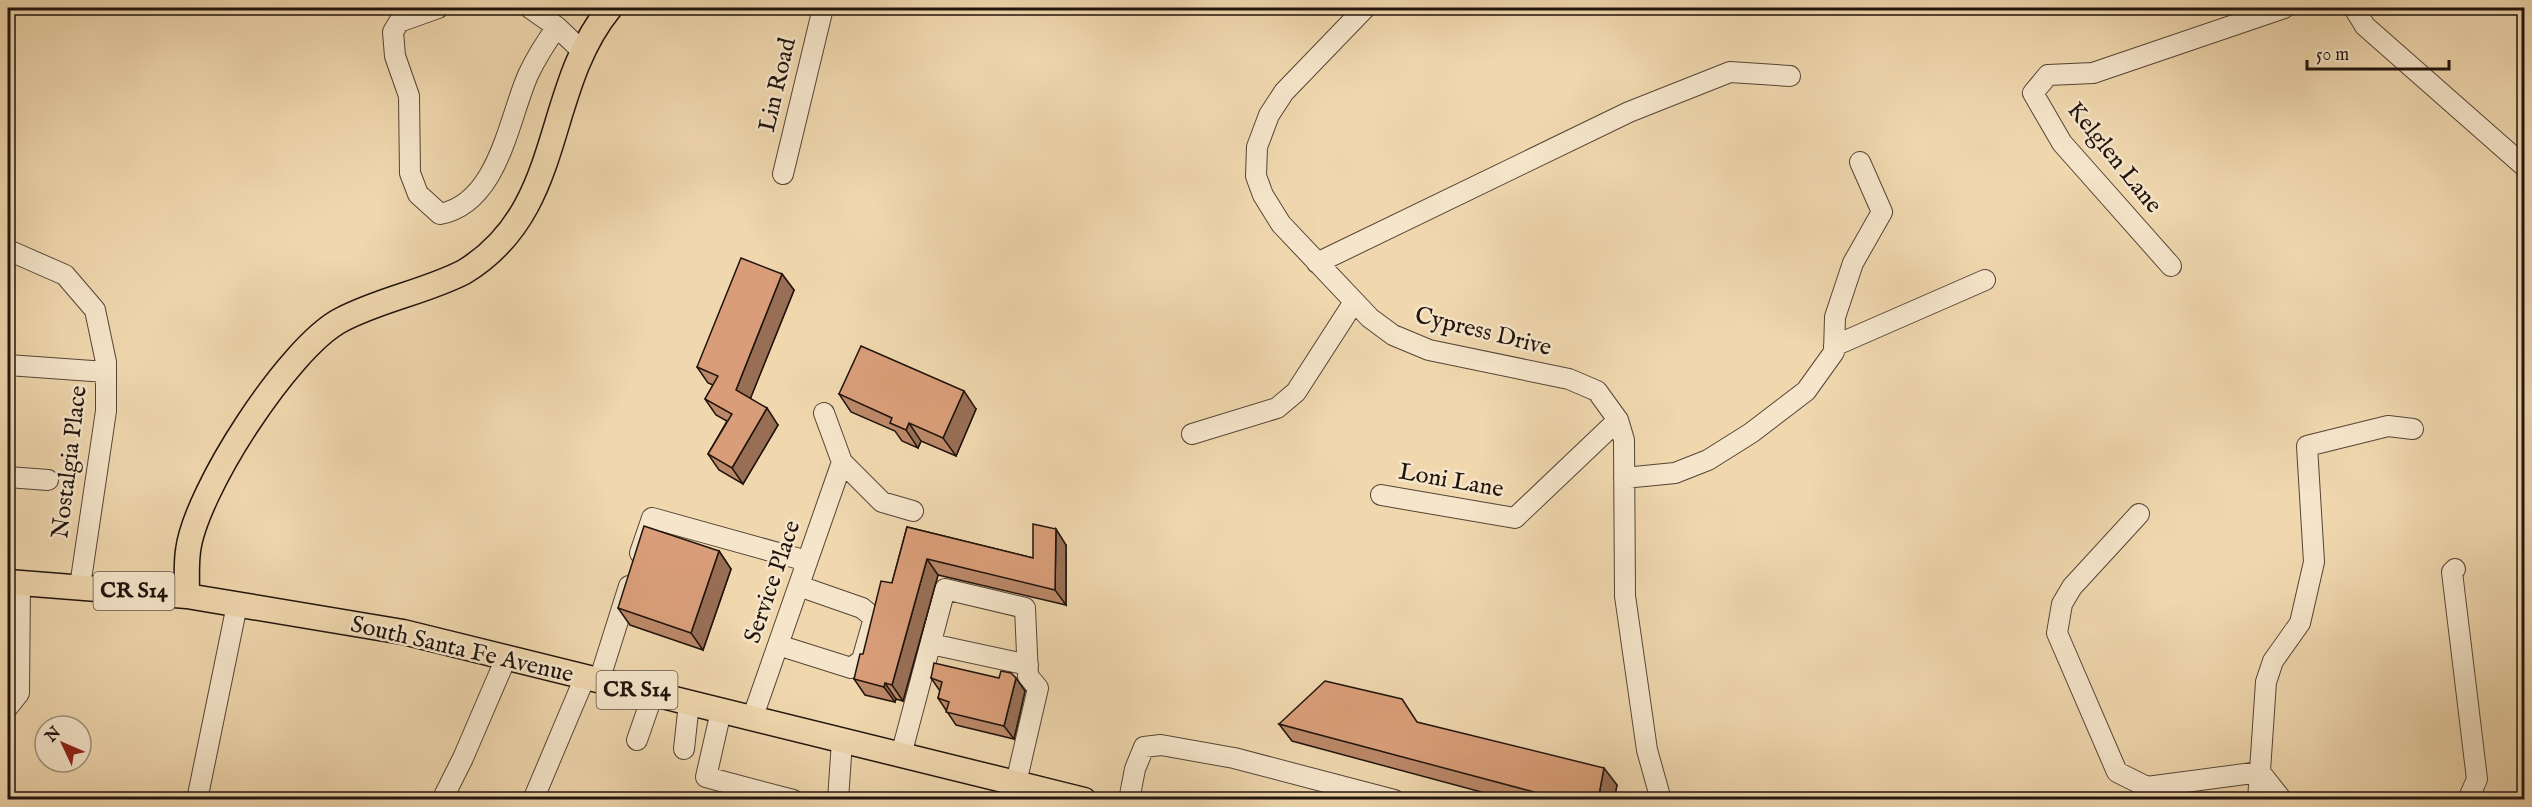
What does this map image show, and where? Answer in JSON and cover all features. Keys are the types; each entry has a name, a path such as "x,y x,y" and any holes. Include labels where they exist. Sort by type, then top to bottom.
{"main road":[{"path":"187,596 188,549 199,517 214,480 262,402 290,366 340,320 457,276 480,263 506,238 528,207 543,172 581,50 596,24 610,8"},
{"name":"South Santa Fe Avenue","path":"14,582 187,596 403,632 1084,800"}],"street":[{"path":"438,8 399,22 393,32 395,56 409,96 410,173 418,194 440,214 454,211 471,201 483,188 528,77 542,48 557,27"},
{"path":"530,8 557,27 581,50"},
{"name":"Lin Road","path":"783,174 823,8"},
{"name":"Cypress Drive","path":"1365,8 1284,92 1269,115 1257,147 1256,176 1263,195 1281,224 1370,318 1393,335 1429,350 1569,379 1597,391 1618,420 1624,440 1625,596 1650,764 1661,800"},
{"name":"Kelglen Lane","path":"2170,266 2062,143 2033,93 2048,75 2093,73 2284,8"},
{"path":"2354,8 2365,26 2524,166"},
{"path":"1317,262 1629,112 1730,72 1790,76"},
{"path":"1624,478 1676,472 1708,460 1751,434 1806,391 1834,352 1835,317 1853,263 1882,212 1860,162"},
{"name":"Nostalgia Place","path":"8,250 64,275 95,310 106,372 106,411 80,586"},
{"path":"1834,346 1985,280"},
{"path":"1192,434 1277,408 1296,392 1354,302"},
{"path":"8,365 106,372"},
{"path":"824,413 842,462 882,502 913,511"},
{"name":"Loni Lane","path":"1381,495 1515,518 1618,420"},
{"path":"2258,800 2266,682 2273,661 2300,622 2314,562 2307,446 2388,426 2413,429"},
{"name":"Service Place","path":"752,719 842,462"},
{"path":"8,477 48,480"},
{"path":"2139,514 2072,587 2062,604 2058,633 2117,772 2147,787 2260,772"},
{"path":"532,800 592,679 652,518 807,561"},
{"path":"2455,569 2452,572 2478,779 2468,800"},
{"path":"8,706 19,693 14,582"},
{"path":"778,645 851,668 862,660 874,618 862,608 799,585"},
{"path":"901,755 945,590 1025,608 1028,676 1038,688 1016,783"},
{"path":"197,800 237,605"},
{"path":"931,644 1028,665"},
{"path":"442,800 463,758 506,658"},
{"path":"637,740 652,694"},
{"path":"684,749 689,703"},
{"path":"721,711 706,777 793,800"},
{"path":"838,800 842,741"},
{"path":"1129,800 1135,769 1144,747 1161,745 1234,758 1394,800"},
{"path":"2260,772 2282,800"}],"building":[{"path":"741,258 782,274 736,390 767,408 732,468 708,454 732,414 705,399 718,376 697,367"},
{"path":"861,346 964,391 943,438 909,423 906,430 890,423 892,418 839,394"},
{"path":"1033,524 1056,529 1055,590 927,559 892,685 885,683 884,687 854,679 860,654 863,654 881,581 892,583 907,527 1033,558"},
{"path":"644,526 719,551 691,633 618,608"},
{"path":"934,663 999,678 1001,671 1011,673 1016,678 1004,726 946,712 949,702 938,698 942,682 931,678"},
{"path":"1325,681 1402,699 1417,722 1604,768 1598,800 1564,800 1279,724"},
{"path":"712,794 734,800 702,800 703,796 711,798"}]}
